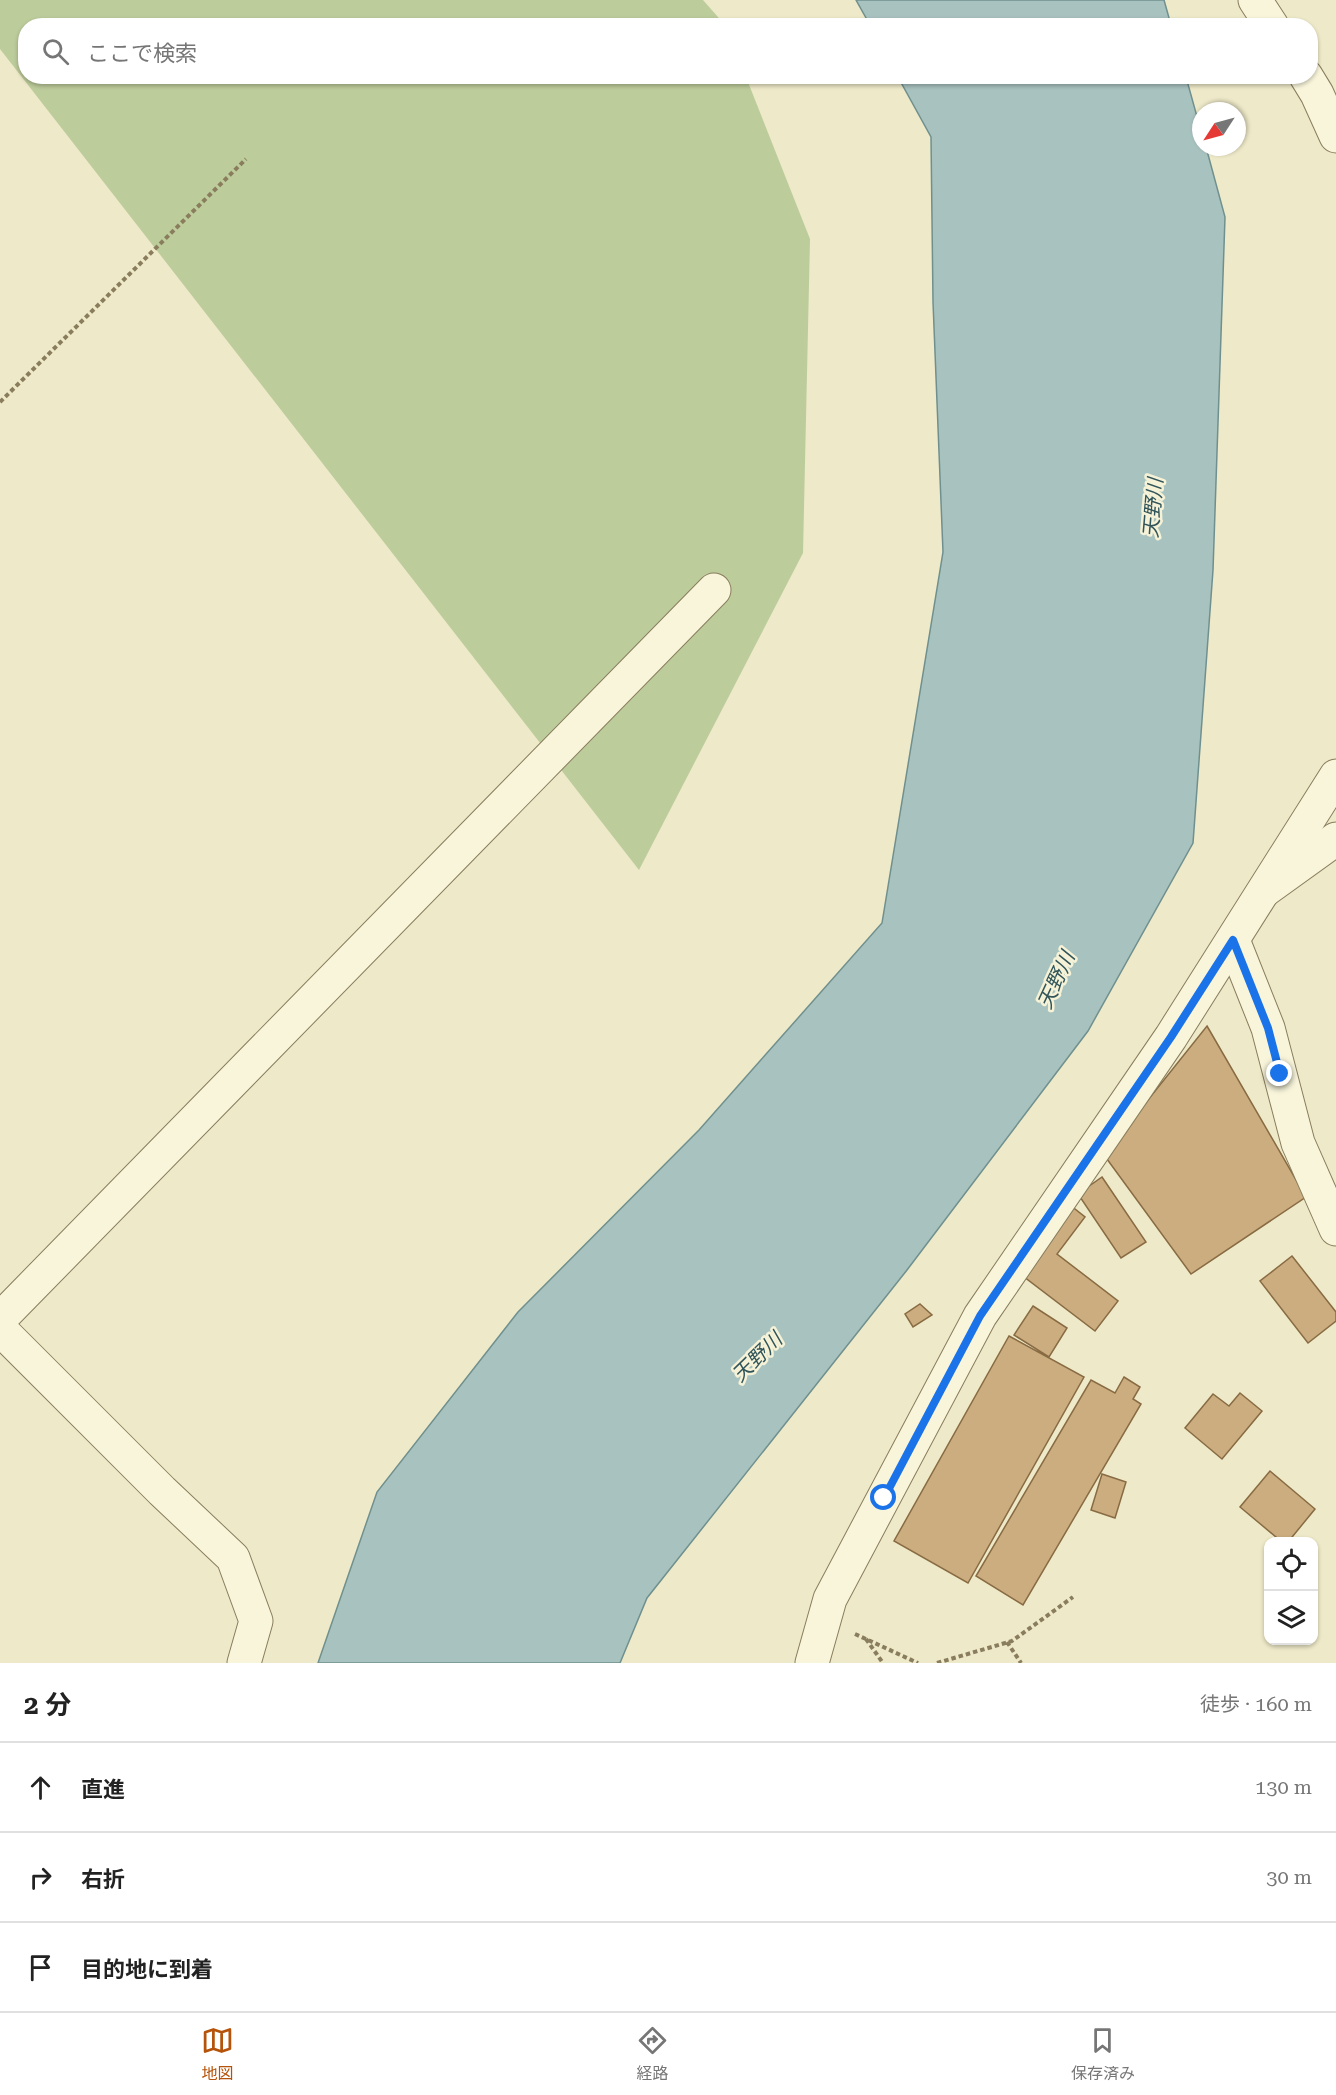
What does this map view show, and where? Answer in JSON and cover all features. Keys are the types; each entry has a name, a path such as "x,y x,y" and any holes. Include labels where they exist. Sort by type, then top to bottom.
{"street":[{"path":"1255,0 1267,18"},
{"path":"1320,88 1336,136"},
{"path":"0,1319 714,590"},
{"path":"812,1663 830,1599 980,1316 1171,1037 1336,776"},
{"path":"1265,890 1336,839"},
{"path":"1233,940 1268,1028 1298,1143 1336,1229"},
{"path":"0,1329 162,1491 233,1558 256,1621 244,1663"}],"path":[{"path":"0,402 246,159"},
{"path":"937,1663 1012,1641 1073,1596"},
{"path":"825,1620 918,1663"},
{"path":"866,1639 883,1663"},
{"path":"1007,1642 1021,1663"}],"green space":[{"path":"0,0 703,0 719,18 18,18 18,72 0,49"},
{"path":"27,84 749,84 810,239 803,553 639,870"}],"water":[{"path":"856,0 1164,0 1169,18 866,18"},
{"name":"天野川","path":"902,84 1188,84 1193,102 1192,156 1208,156 1225,217 1213,570 1193,843 1088,1031 907,1270 647,1598 620,1663 318,1663 377,1492 518,1312 699,1130 882,923 943,552 933,302 931,137"}],"building":[{"path":"1207,1026 1306,1197 1191,1274 1104,1155"},
{"path":"1102,1177 1146,1242 1121,1258 1078,1194"},
{"path":"1070,1205 1085,1217 1057,1254 1118,1301 1095,1331 1019,1273"},
{"path":"1292,1256 1336,1312 1336,1321 1308,1343 1260,1281"},
{"path":"920,1304 932,1315 913,1327 905,1314"},
{"path":"1033,1306 1067,1328 1049,1357 1014,1335"},
{"path":"1009,1336 1084,1377 968,1583 894,1541"},
{"path":"1124,1377 1140,1387 1133,1399 1141,1404 1023,1605 976,1576 1091,1380 1115,1393"},
{"path":"1240,1393 1262,1411 1222,1459 1185,1428 1213,1394 1229,1406"},
{"path":"1270,1471 1315,1509 1292,1537 1276,1537 1240,1507"},
{"path":"1102,1474 1126,1482 1115,1518 1091,1510"}],"route":[{"path":"884,1498 980,1316 1171,1037 1233,940 1268,1028 1280,1074"}]}
